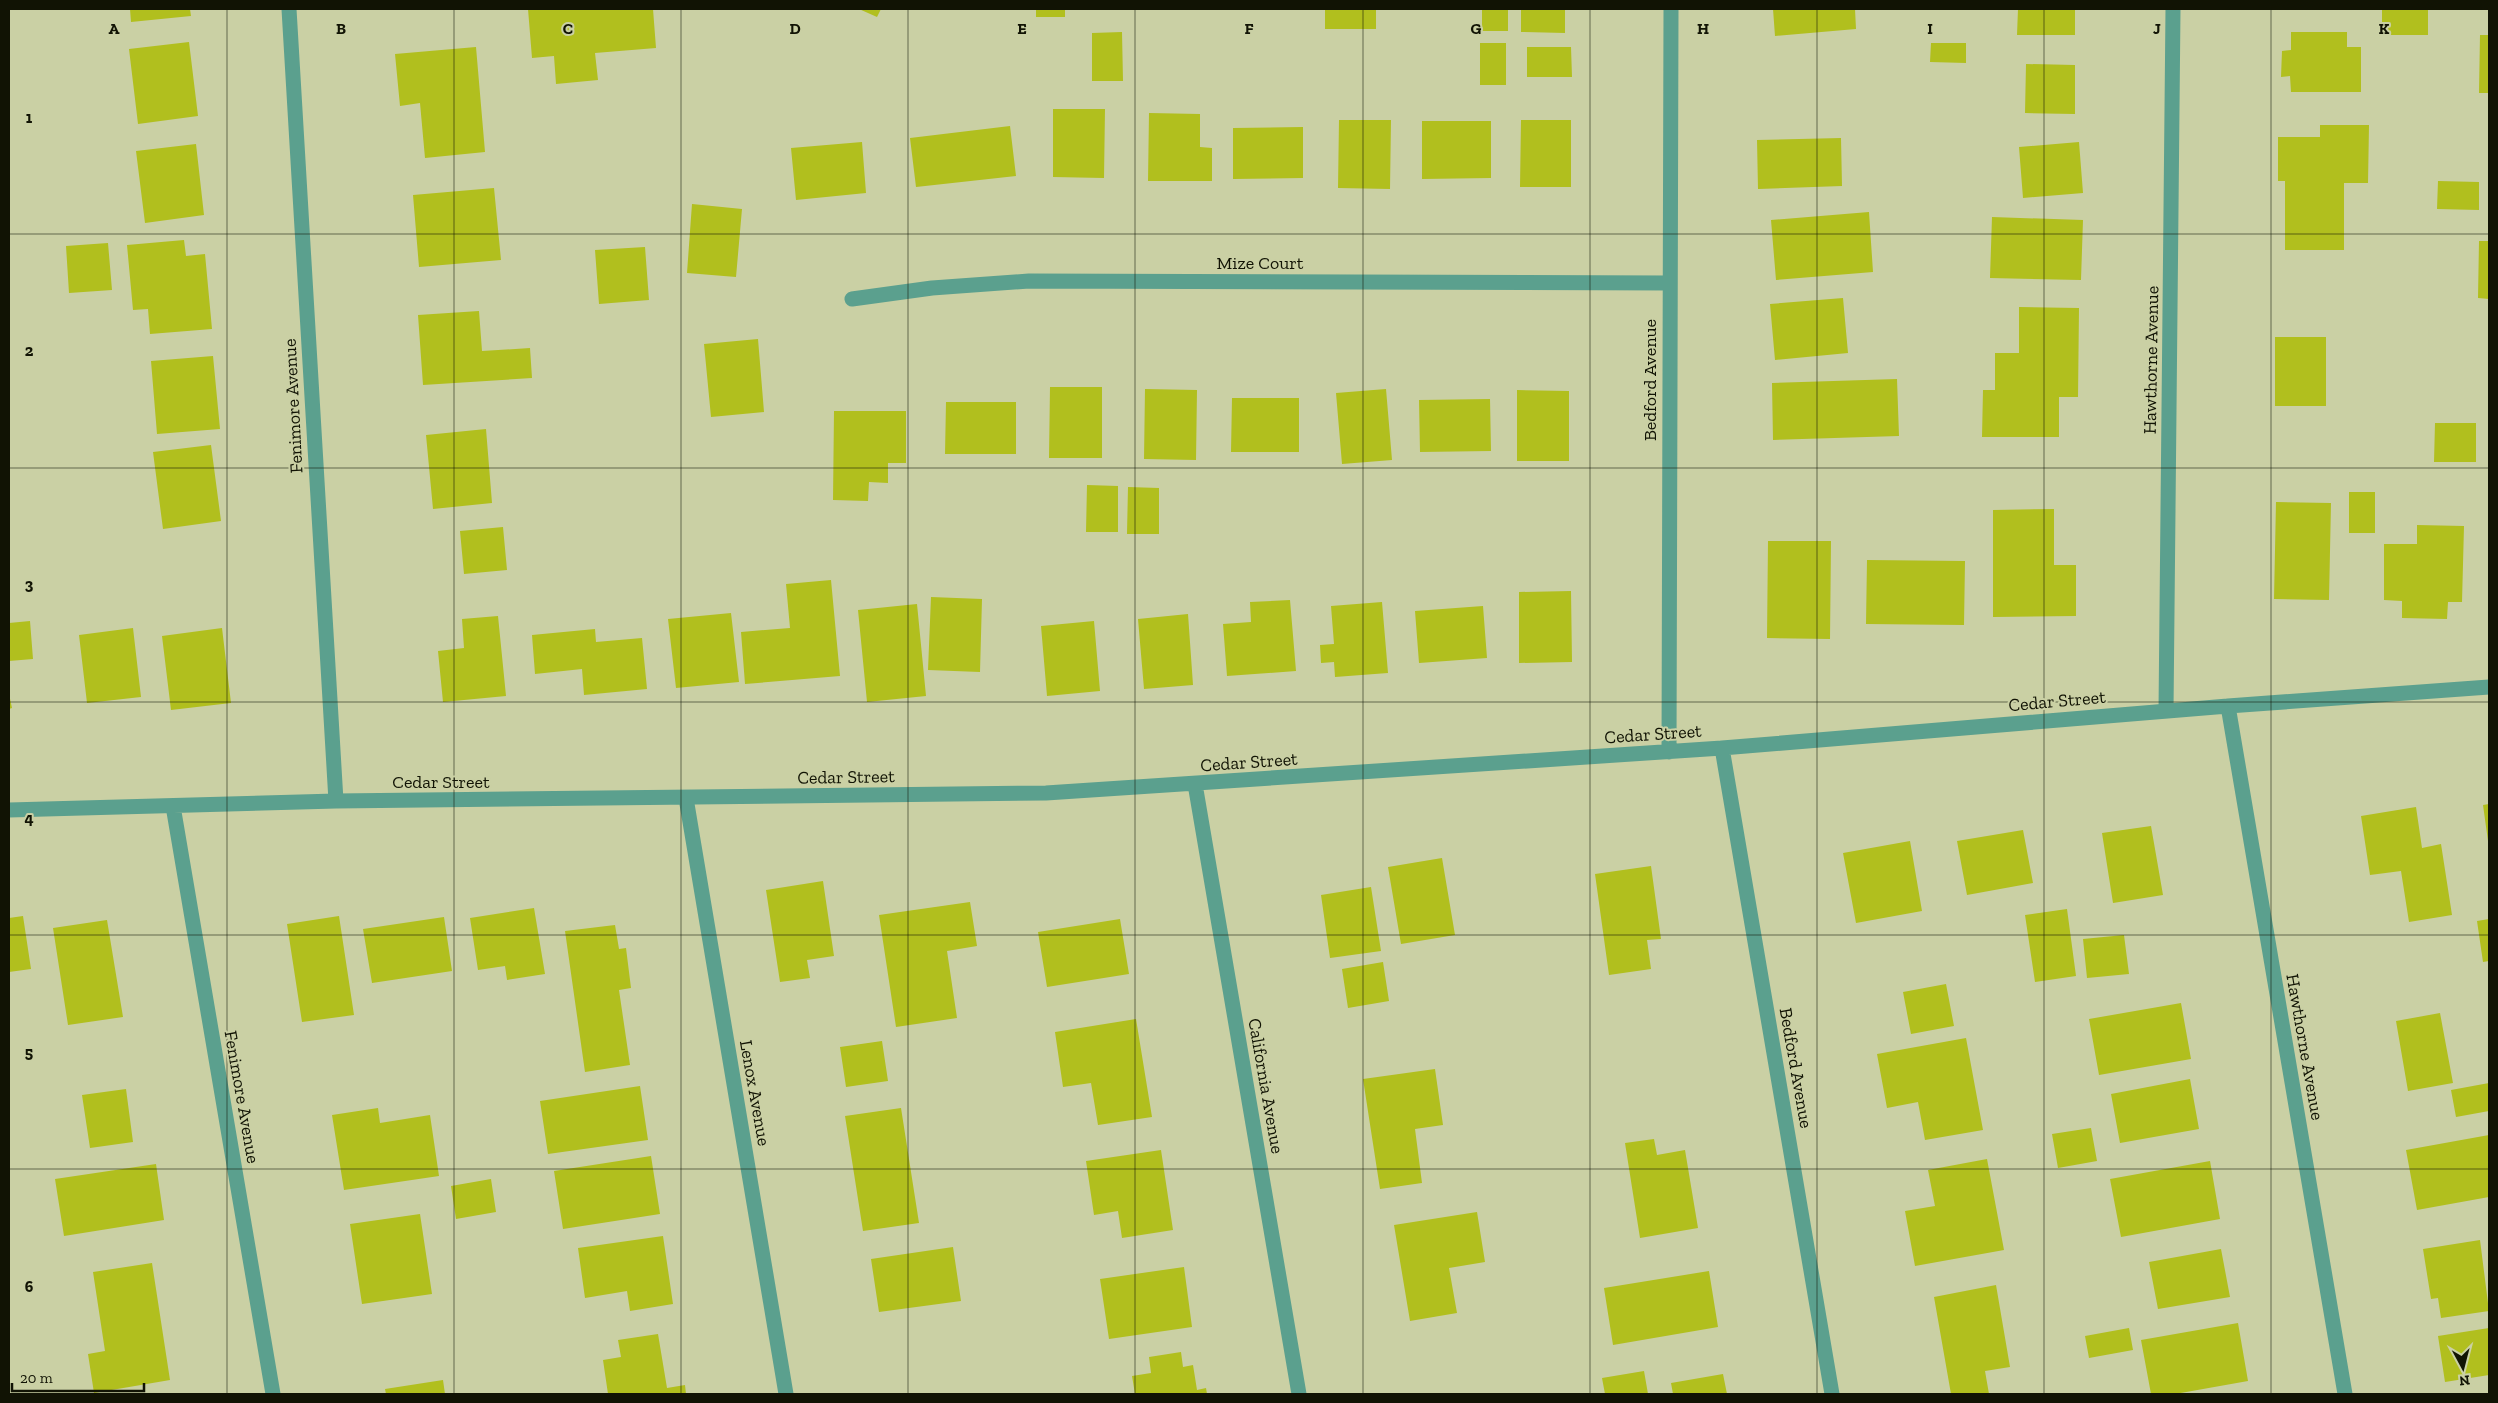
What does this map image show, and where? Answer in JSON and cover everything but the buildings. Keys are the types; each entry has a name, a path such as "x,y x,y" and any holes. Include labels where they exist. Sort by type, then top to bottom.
{"street":[{"name":"Fenimore Avenue","path":"289,9 336,801"},
{"name":"Bedford Avenue","path":"1668,752 1671,9"},
{"name":"Hawthorne Avenue","path":"2166,711 2173,9"},
{"name":"Mize Court","path":"852,299 932,288 1029,281 1669,283"},
{"name":"Cedar Street","path":"9,810 336,801 1046,793 1722,748 2489,686"},
{"name":"Hawthorne Avenue","path":"2228,706 2345,1394"},
{"name":"Bedford Avenue","path":"1722,748 1832,1394"},
{"name":"California Avenue","path":"1196,784 1299,1394"},
{"name":"Lenox Avenue","path":"686,798 786,1394"},
{"name":"Fenimore Avenue","path":"173,806 273,1394"}]}
